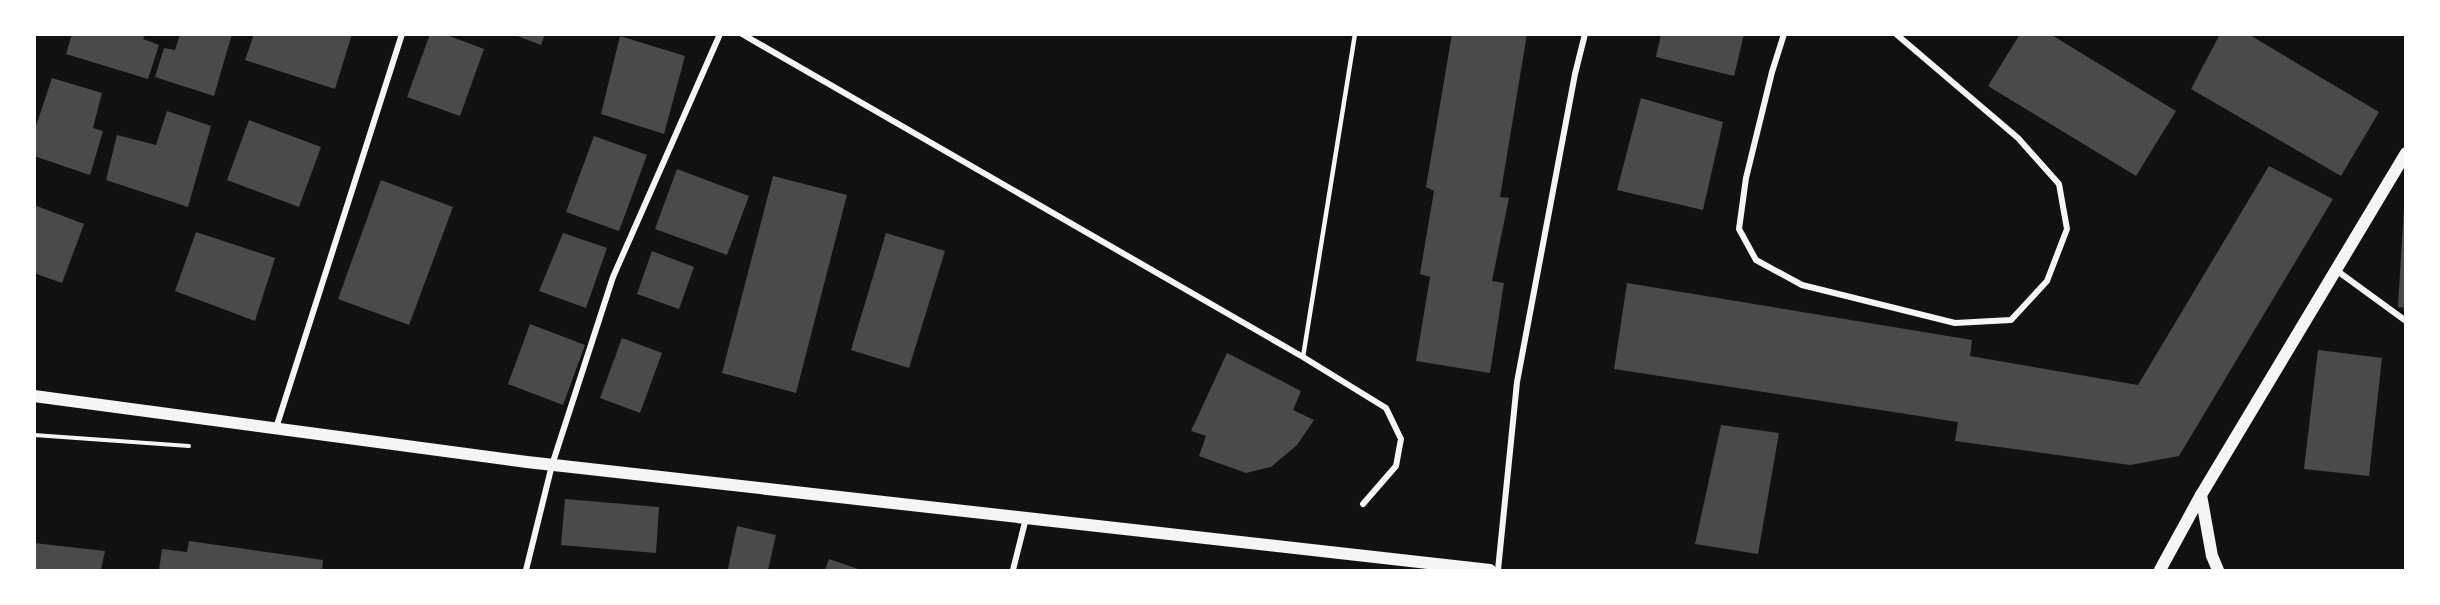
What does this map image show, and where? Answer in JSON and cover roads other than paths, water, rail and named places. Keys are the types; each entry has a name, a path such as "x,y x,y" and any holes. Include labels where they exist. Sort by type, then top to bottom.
{"main road":[{"path":"2160,570 2201,495 2406,153"},
{"path":"34,396 552,465 1490,570"},
{"path":"2201,495 2212,556 2218,570"}],"street":[{"path":"276,428 402,34"},
{"path":"526,570 552,465 613,277 720,34"},
{"path":"742,34 1303,357 1386,408 1401,439 1396,466 1363,504"},
{"path":"1498,570 1517,382 1575,74 1585,34"},
{"path":"1784,34 1772,72 1746,178 1739,229 1756,260 1802,285 1955,323 2011,320 2047,281 2067,229 2059,184 2018,138 1896,34"},
{"path":"2336,270 2406,321"},
{"path":"1013,570 1026,518"}],"lane":[{"path":"1303,357 1355,34"}]}
